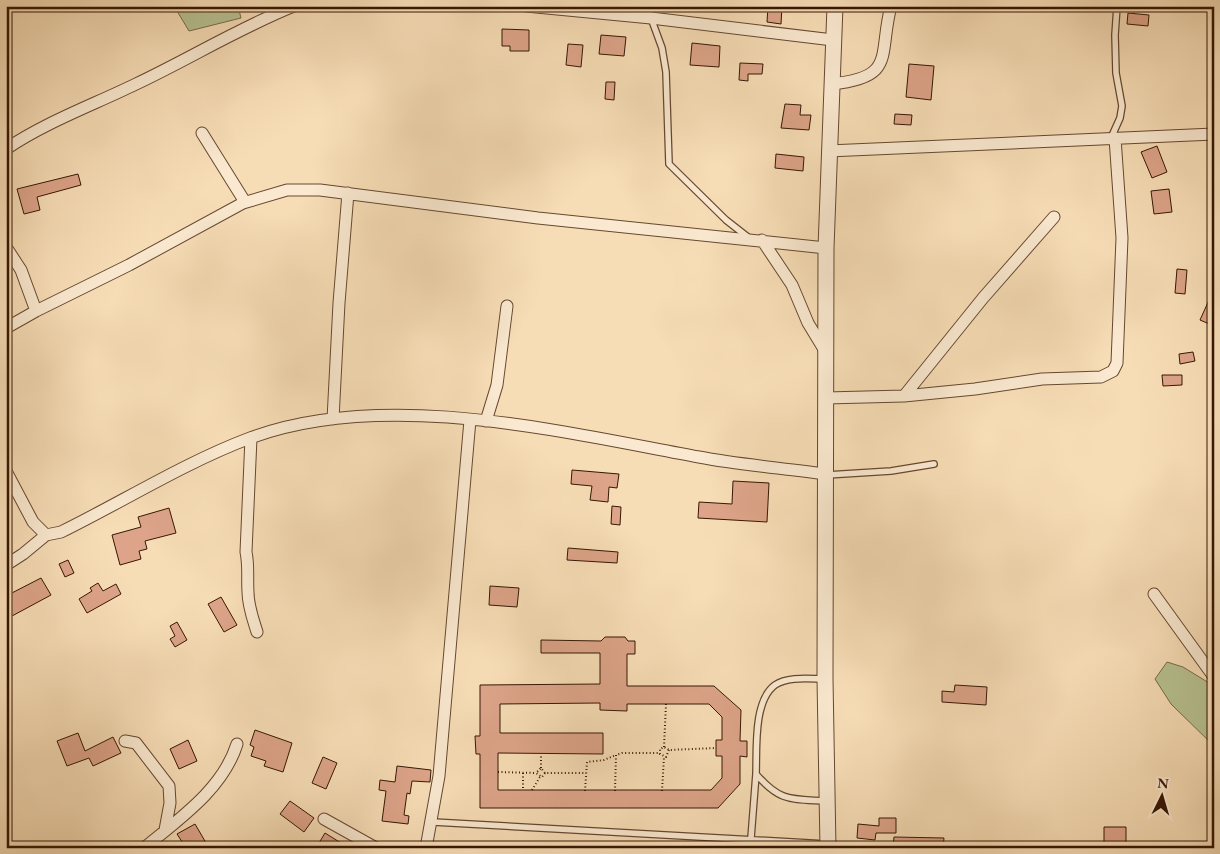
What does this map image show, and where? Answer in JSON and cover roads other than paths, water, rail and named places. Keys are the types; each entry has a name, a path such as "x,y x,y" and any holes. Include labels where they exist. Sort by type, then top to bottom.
{"street":[{"path":"6,149 97,100 137,84 206,47 294,6"},
{"path":"526,6 651,18 834,40"},
{"path":"634,6 651,18"},
{"path":"828,846 825,679 826,248 828,151 835,6"},
{"path":"831,84 851,82 877,69 884,60 892,6"},
{"path":"202,133 245,202"},
{"path":"828,151 1214,134"},
{"path":"826,398 904,396 975,389 1042,378 1101,377 1112,371 1117,363 1122,238 1113,138"},
{"path":"6,328 129,265 245,202 287,190 320,190 348,193 538,218 826,248"},
{"path":"333,419 339,303 348,193"},
{"path":"904,396 983,298 1054,217"},
{"path":"756,240 792,285 808,323 826,351"},
{"path":"6,247 21,270 36,311"},
{"path":"486,421 497,386 508,306"},
{"path":"6,565 46,535 61,532 158,481 251,438 333,419 386,416 486,421 607,439 700,457 825,475"},
{"path":"426,848 433,822 439,776 470,420"},
{"path":"251,438 246,552 249,570 249,601 257,632"},
{"path":"6,471 33,522 46,535"},
{"path":"1154,594 1214,677"},
{"path":"125,741 136,743 169,786 170,803 164,830"},
{"path":"144,848 189,810 220,777 233,757 237,744"},
{"path":"324,820 376,848"}],"lane":[{"path":"1113,138 1122,106 1116,73 1117,6"},
{"path":"651,18 662,48 666,72 669,164 726,220 756,240"},
{"path":"825,475 891,471 934,464"},
{"path":"751,838 758,725 766,696 775,685 785,681 825,679"},
{"path":"756,774 765,784 782,797 827,801"},
{"path":"433,822 621,834 751,838 828,846"}]}
